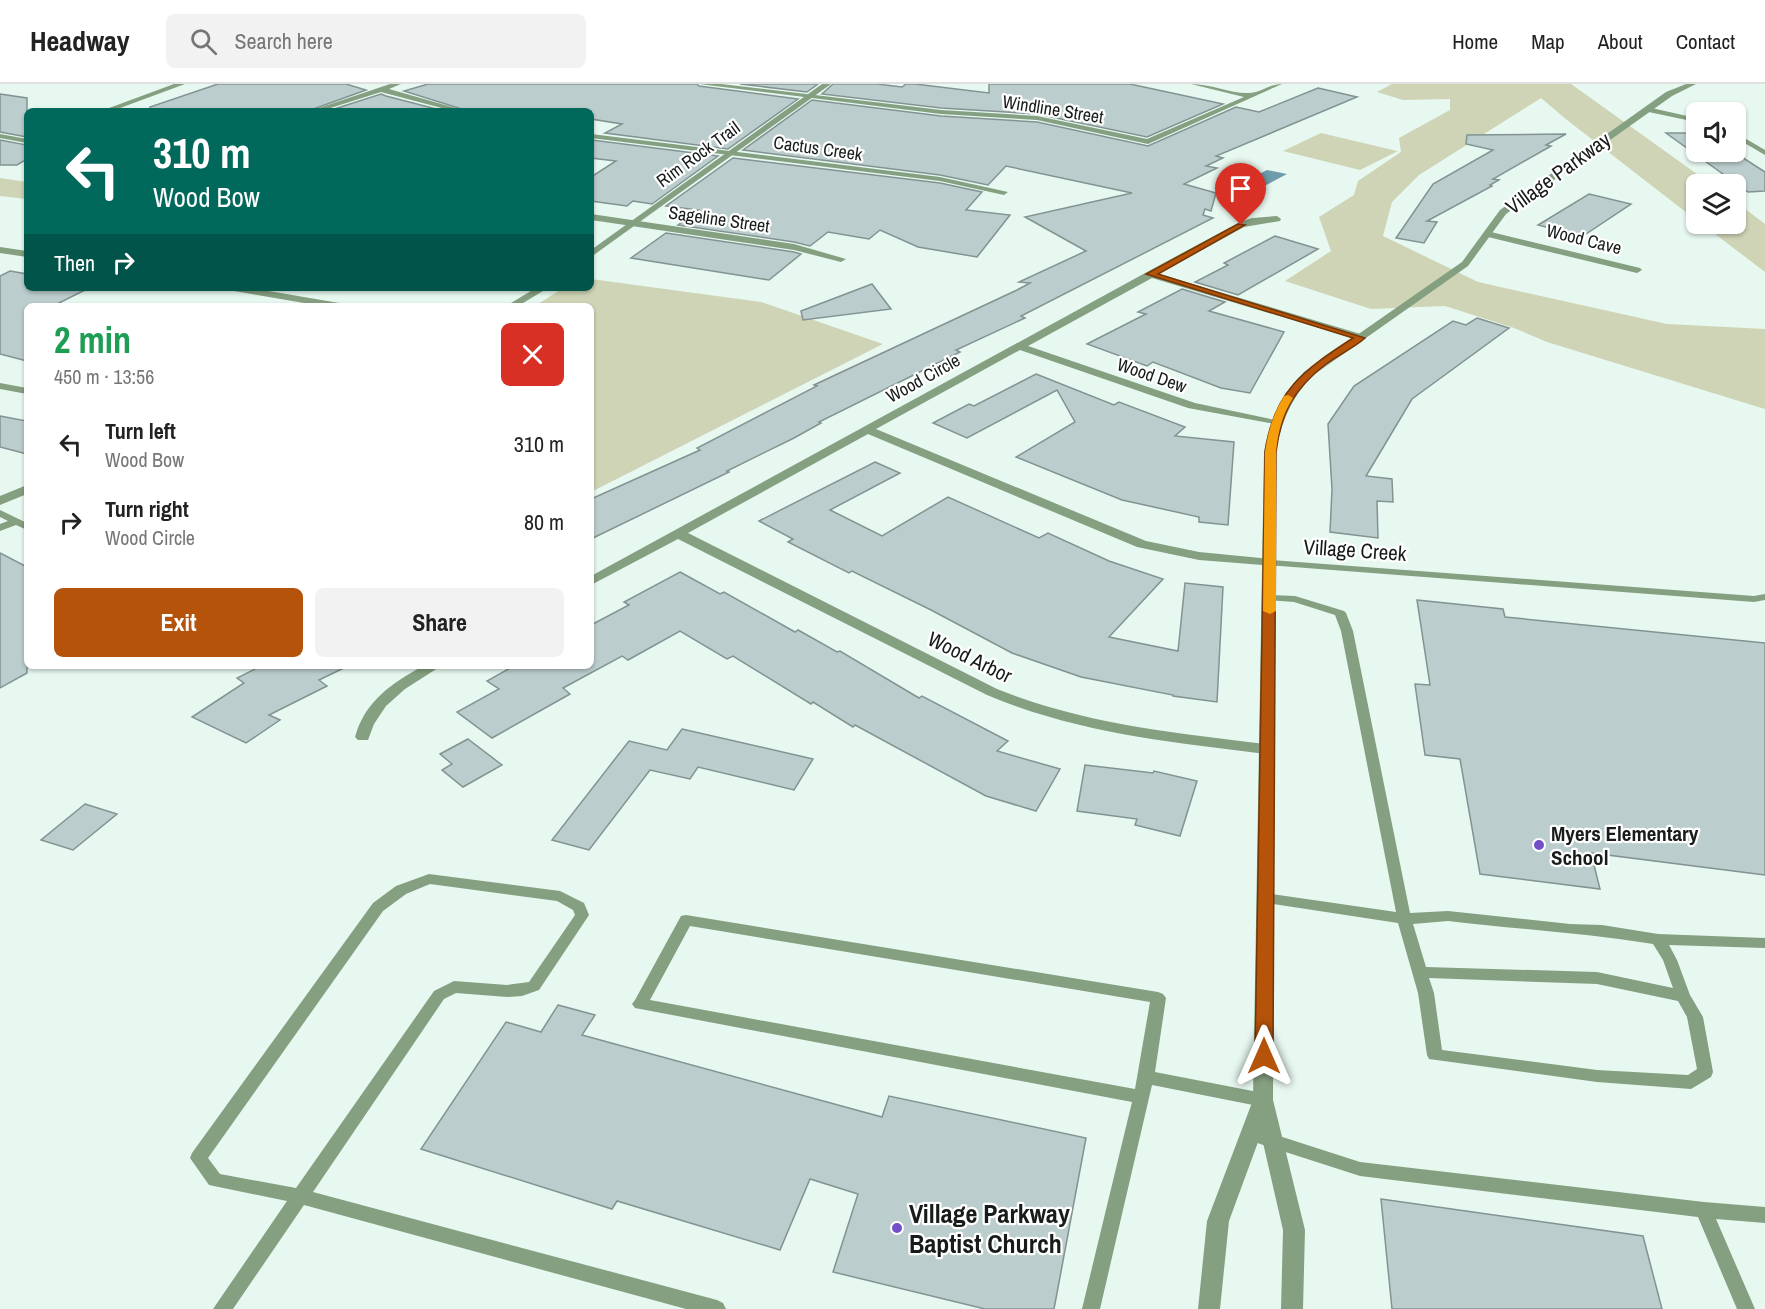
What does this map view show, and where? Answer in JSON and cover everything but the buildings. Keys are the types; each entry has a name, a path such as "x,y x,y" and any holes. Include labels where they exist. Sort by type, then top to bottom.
{"street":[{"path":"113,108 181,84"},
{"path":"323,108 398,84"},
{"name":"Windline Street","path":"703,84 941,112 1037,118 1148,142 1251,96"},
{"name":"Rim Rock Trail","path":"594,252 826,84"},
{"path":"1195,84 1251,96 1278,84"},
{"name":"Village Parkway","path":"1292,1309 1294,1230 1263,1100 1270,452 1276,423 1281,409 1294,388 1322,363 1465,264 1476,253 1493,224 1511,206 1669,94 1692,84"},
{"path":"380,89 451,108"},
{"path":"1647,109 1686,118"},
{"path":"0,136 24,140"},
{"name":"Cactus Creek","path":"594,136 957,181 1004,192"},
{"path":"1746,141 1765,153"},
{"name":"Sageline Street","path":"594,217 794,247 841,259"},
{"name":"Wood Circle","path":"594,578 1241,225 1252,221 1277,219"},
{"name":"Wood Cave","path":"1487,234 1637,270"},
{"path":"0,250 24,254"},
{"path":"1150,274 1360,338"},
{"path":"252,291 322,303"},
{"path":"516,303 538,291"},
{"name":"Wood Dew","path":"1021,347 1192,406 1276,423"},
{"path":"0,386 24,390"},
{"name":"Village Creek","path":"868,430 1142,543 1199,556 1270,563"},
{"path":"0,501 24,490"},
{"name":"Wood Arbor","path":"677,534 1014,703 1066,720 1117,730 1266,749"},
{"path":"363,737 365,724 385,697 429,669"},
{"name":"Village Parkway","path":"1209,1309 1218,1221 1263,1100"}],"lane":[{"path":"0,513 24,525"},
{"path":"0,528 16,521"},
{"name":"Village Creek","path":"1270,563 1760,598"},
{"path":"1270,598 1305,602 1340,613 1347,630 1404,919 1426,993 1435,1054 1597,1076 1691,1082 1705,1072 1695,1017 1683,996 1670,960 1658,939"},
{"path":"222,1309 300,1196 439,995 454,987 507,992 534,986 582,915 579,907 560,896 429,879 401,890 378,907 198,1158 215,1180 300,1196 717,1309"},
{"path":"1265,898 1404,919 1448,916 1570,929 1602,930 1658,939 1765,943"},
{"path":"1091,1309 1146,1077 1158,998 686,920 640,1004 1141,1097"},
{"path":"1420,972 1597,978 1683,996"},
{"path":"1146,1077 1263,1100"},
{"path":"1251,1134 1360,1169 1704,1210 1765,1215"},
{"path":"1704,1210 1746,1309"}],"green space":[{"path":"1392,84 1571,84 1697,174 1686,174 1686,212 1541,98 1419,175 1392,202 1383,236 1478,282 1667,324 1765,329 1765,409 1547,342 1514,328 1445,306 1371,309 1285,281 1331,251 1319,217 1354,195 1358,181 1401,152 1399,138 1450,110 1450,99 1403,100 1377,92"},
{"path":"1321,133 1398,151 1360,170 1283,151"},
{"path":"0,178 24,182 24,199 0,196"},
{"path":"1746,210 1765,224 1765,272 1715,234 1746,234"},
{"path":"594,279 761,302 883,344 595,490 594,303 540,303 558,291 594,291"}],"water":[{"path":"1267,170 1287,174 1257,190 1238,185"}],"slow traffic":[{"path":"1270,611 1270,452 1273,431 1281,409 1288,398"}],"place":[{"name":"Myers Elementary School","path":"1539,845"},
{"name":"Village Parkway Baptist Church","path":"897,1228"}],"route":[{"path":"1241,225 1150,274 1360,338 1322,363 1294,388 1281,409 1273,431 1270,452 1264,1056"}]}
